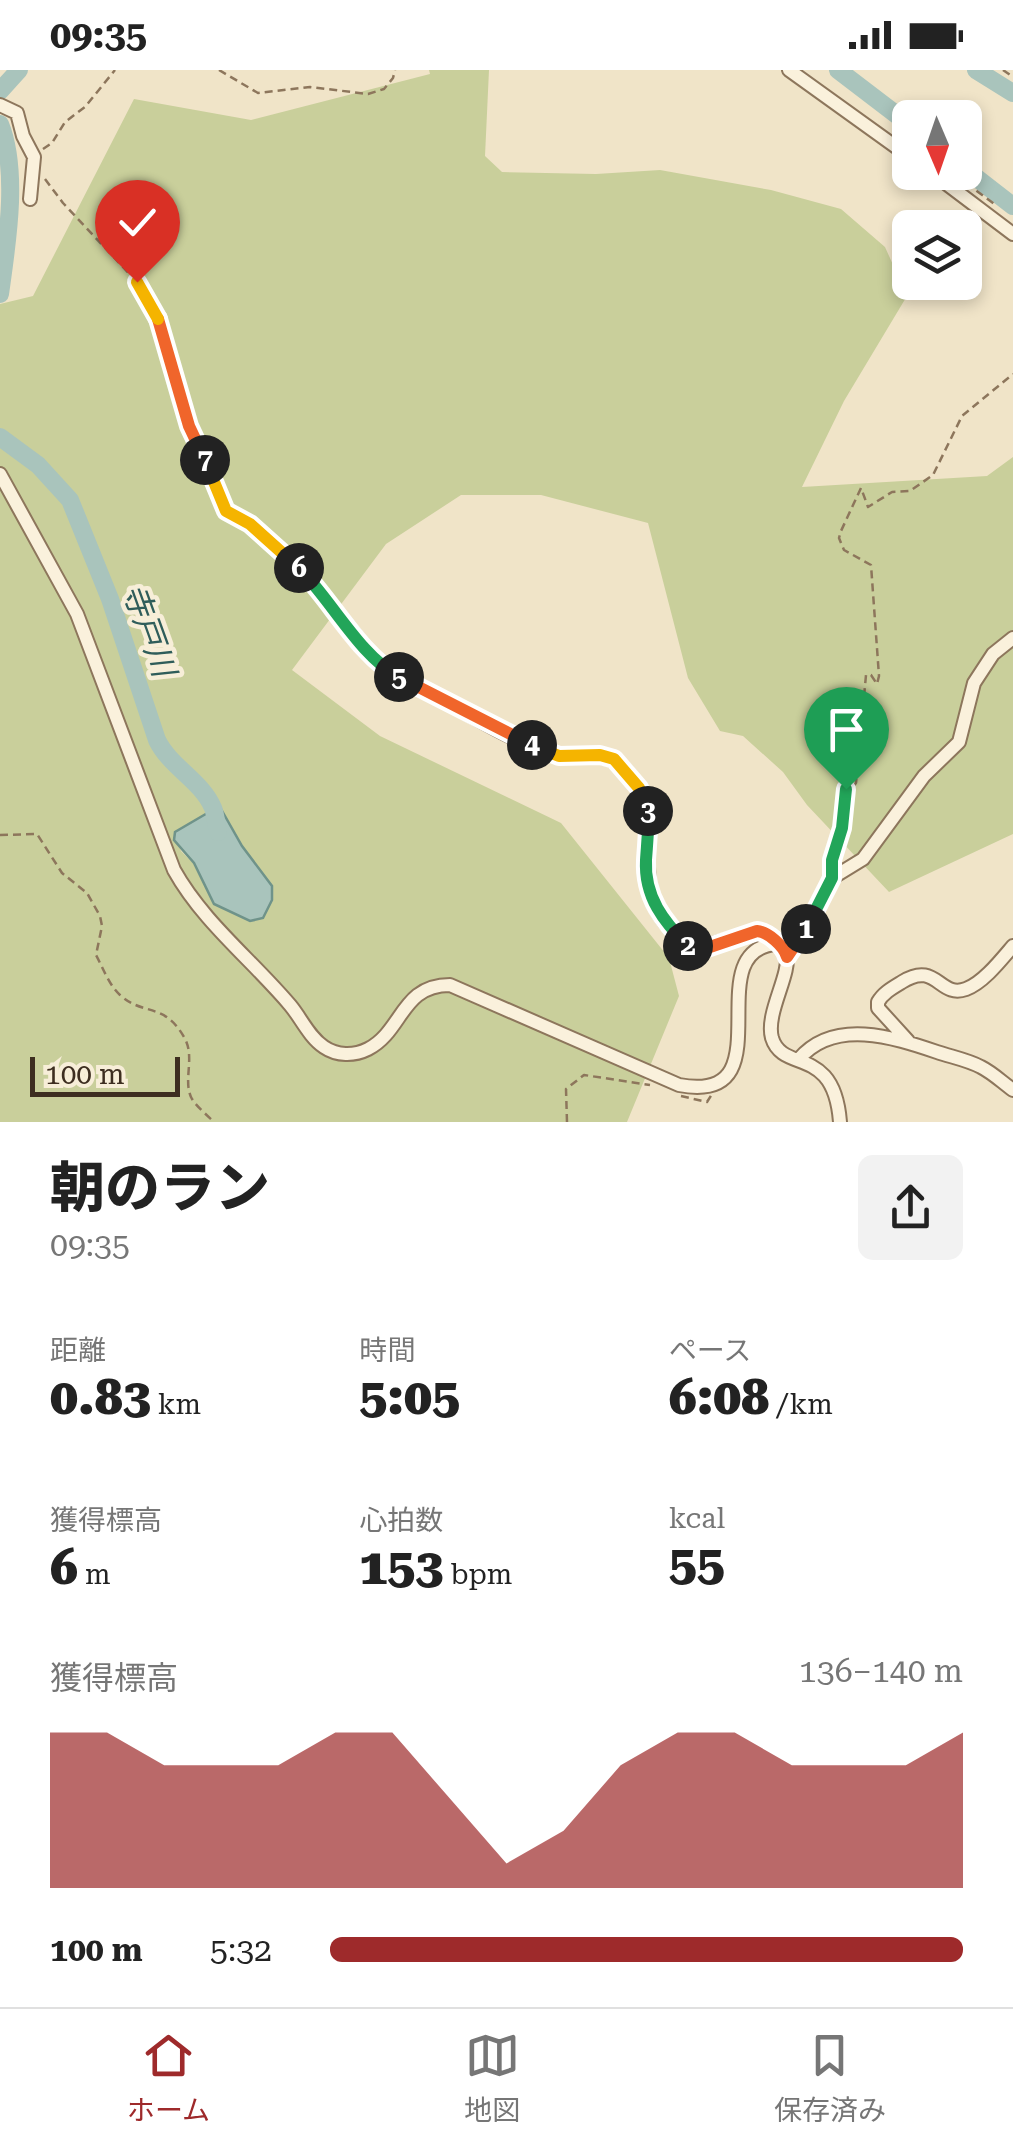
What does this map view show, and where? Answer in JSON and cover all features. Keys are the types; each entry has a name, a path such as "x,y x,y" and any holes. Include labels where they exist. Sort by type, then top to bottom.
{"street":[{"path":"789,70 892,144"},
{"path":"1,104 16,113 34,155 30,200"},
{"path":"955,190 1013,234"},
{"path":"0,474 77,614 174,870 187,894 323,1046 343,1054 364,1051 381,1039 417,994 431,987 450,985 679,1086 714,1085 730,1073 736,1057 744,965 753,953 776,944"},
{"path":"353,632 381,666 488,724 559,756 607,756 628,772 647,808 645,864 655,906 666,924 688,946 704,949 757,931 765,932 787,957"},
{"path":"840,1122 832,1084 816,1067 781,1052 771,1031 787,957 801,940 832,878 862,859 914,788 959,742 974,682 993,654 1013,638"},
{"path":"908,1041 878,1008 884,994 915,974 924,974 953,990 969,988 1013,946"},
{"path":"799,1059 821,1040 876,1036 908,1041 982,1068 1013,1090"}],"path":[{"path":"115,70 85,107 65,122 52,144 34,155 48,184 137,282 155,309 189,426 226,511 274,544 325,596 353,632"},
{"path":"219,70 258,92 310,88 353,94 384,89 395,70"},
{"path":"1003,70 1013,77"},
{"path":"975,190 998,206"},
{"path":"832,878 832,860 847,800 846,786 852,788 856,784 864,679 871,675 878,684 879,676 871,565 844,550 839,538 841,530 861,488 868,507 892,492 910,492 924,479 934,476 962,416 1013,374"},
{"path":"0,835 37,834 62,872 87,893 102,926 96,955 114,987 130,1001 170,1018 186,1038 190,1092 214,1122"},
{"path":"568,1122 566,1089 584,1075 655,1086"},
{"path":"672,1093 707,1102 714,1085"}],"green space":[{"path":"429,70 489,70 485,156 502,172 596,174 660,170 771,190 841,209 885,247 892,263 892,300 905,300 844,401 802,487 987,476 1013,457 1013,834 889,892 807,805 783,772 743,736 720,731 688,678 648,523 541,495 461,495 386,544 292,670 380,736 561,823 669,958 679,996 627,1122 0,1122 0,304 33,296 134,99 251,120 430,74","holes":["216,808 221,809 272,886 250,921 214,904 193,863 181,851 175,832"]}],"water":[{"path":"216,808 221,809 272,886 272,900 263,918 250,921 214,904 194,863 174,840 175,832"}],"waterway":[{"name":"寺戸川","path":"0,91 19,70"},
{"path":"838,70 892,111"},
{"path":"976,70 1013,93"},
{"name":"寺戸川","path":"0,124 10,185 0,294"},
{"path":"982,182 1013,206"},
{"name":"寺戸川","path":"0,437 38,465 70,500 110,599 157,740 208,798 218,832"}],"route":[{"path":"137,282 155,309 189,426 226,511 250,524 302,572 381,666 546,752 571,758 607,756 628,772 647,808 645,864 655,906 688,946 704,949 757,931 765,932 787,957 801,940 832,878 846,789"}]}
